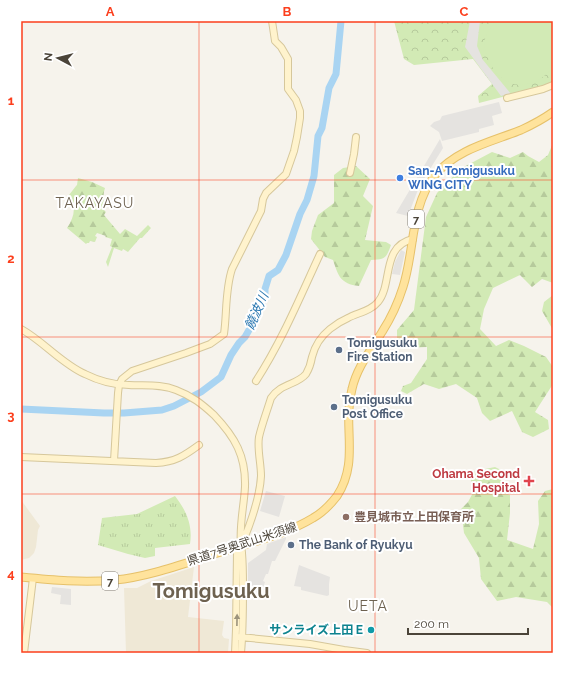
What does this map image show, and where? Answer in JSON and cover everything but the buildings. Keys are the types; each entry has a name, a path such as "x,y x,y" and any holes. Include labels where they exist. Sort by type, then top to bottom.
{"main road":[{"name":"県道7号奥武山米須線","path":"21,577 81,581 122,580 158,571 280,533 306,522 326,509 339,493 346,478 350,456 349,404 357,373 383,331 399,300 408,268 418,211 427,186 447,163 459,154 521,130 536,123 553,112"}],"street":[{"path":"114,461 119,385 124,377 132,371 210,344 224,334 229,278 232,269 261,211 263,199 266,193 286,174 294,151 300,111 296,100 288,89 288,59 282,47 275,41 272,21"},
{"path":"507,98 553,85"},
{"path":"350,173 356,136"},
{"path":"241,653 239,636 237,552 241,546 260,488 261,470 259,436 271,398 277,390 306,374 309,369 316,345 322,336 341,321 371,308 378,303 394,252 405,241 413,239"},
{"path":"256,381 275,350 320,254"},
{"path":"21,329 79,371 101,381 119,385 150,386 166,389 198,404 211,413 234,439 243,463 245,481 241,546"},
{"path":"21,457 149,463 169,462 182,457 199,444"},
{"path":"242,515 243,519 246,521 251,518"},
{"path":"24,653 33,578"},
{"path":"235,653 239,636"},
{"path":"239,636 310,644 367,653"}],"shaded area":[{"path":"470,21 480,21 477,46 483,60 511,94 501,96 465,47"},
{"path":"499,102 502,113 492,116 494,125 479,129 479,132 442,141 439,132 430,126 434,122 440,120 442,116"},
{"path":"440,139 443,148 419,187 408,216 396,213"},
{"path":"401,250 405,252 400,275 392,274 395,262"},
{"path":"266,491 285,496 279,517 260,511"},
{"path":"21,500 40,526 34,553 29,558 21,560"},
{"path":"286,537 275,561 272,561 268,574 266,574 263,581 265,582 261,594 249,592 248,563 266,550 267,544"},
{"path":"299,565 330,577 329,595 327,596 301,590 301,587 294,586"},
{"path":"194,567 188,617 224,621 222,635 224,638 229,639 228,653 126,653 124,588 137,588 151,581"},
{"path":"52,587 71,589 71,605 60,604 61,595 51,593"}],"green space":[{"path":"394,21 553,21 553,82 534,89 479,103 478,96 492,84 473,59 414,65 404,59"},
{"path":"496,21 553,21 553,68 542,78 531,83 520,85 513,84 501,78 489,62 484,44 488,31"},
{"path":"553,143 553,283 542,279 532,287 520,275 493,288 484,309 480,329 496,346 509,340 546,357 553,367 553,384 535,412 548,420 549,429 533,437 522,432 512,411 490,421 482,413 477,398 456,384 439,389 424,384 407,394 401,391 403,386 411,383 427,359 427,347 406,348 397,341 397,330 414,310 426,217 437,193 460,169 492,152 510,158 523,152 539,162 548,155"},
{"path":"356,166 370,179 363,196 373,206 365,240 386,242 391,245 388,253 382,259 371,260 359,286 344,281 338,274 333,260 325,257 311,239 312,231 318,215 334,203 334,175 343,168"},
{"path":"78,178 105,188 104,196 107,204 103,209 106,212 104,215 120,234 125,229 137,236 148,225 151,228 128,252 123,249 122,251 114,248 108,267 106,262 112,247 110,246 112,239 97,233 95,236 97,237 95,242 90,241 86,244 67,228 74,211 69,195 77,185"},
{"path":"553,295 553,330 542,311 544,302"},
{"path":"495,467 503,471 501,491 510,495 507,540 533,549 539,524 538,501 545,491 553,489 553,608 547,602 516,597 497,601 481,579 479,558 464,533 461,509 468,502 474,491 470,477 475,471"},
{"path":"175,496 188,518 191,537 190,544 155,548 155,556 145,558 98,545 102,518 137,514"}],"waterway":[{"name":"饒波川","path":"21,409 104,413 162,410 174,406 201,392 221,377 231,355 254,322 265,296 265,289 269,276 278,270 286,255 300,214 307,200 314,176 318,136 322,128 329,88 336,74 341,21"}],"place":[{"name":"San-A Tomigusuku WING CITY","path":"400,178"},
{"name":"Tomigusuku Fire Station","path":"339,350"},
{"name":"Tomigusuku Post Office","path":"334,407"},
{"name":"Ohama Second Hospital","path":"529,481"},
{"name":"豊見城市立上田保育所","path":"346,517"},
{"name":"The Bank of Ryukyu","path":"291,545"},
{"name":"サンライズ上田 E","path":"371,630"}],"district":[{"name":"TAKAYASU","path":"95,203"},
{"name":"Tomigusuku","path":"211,591"},
{"name":"UETA","path":"368,606"}]}
